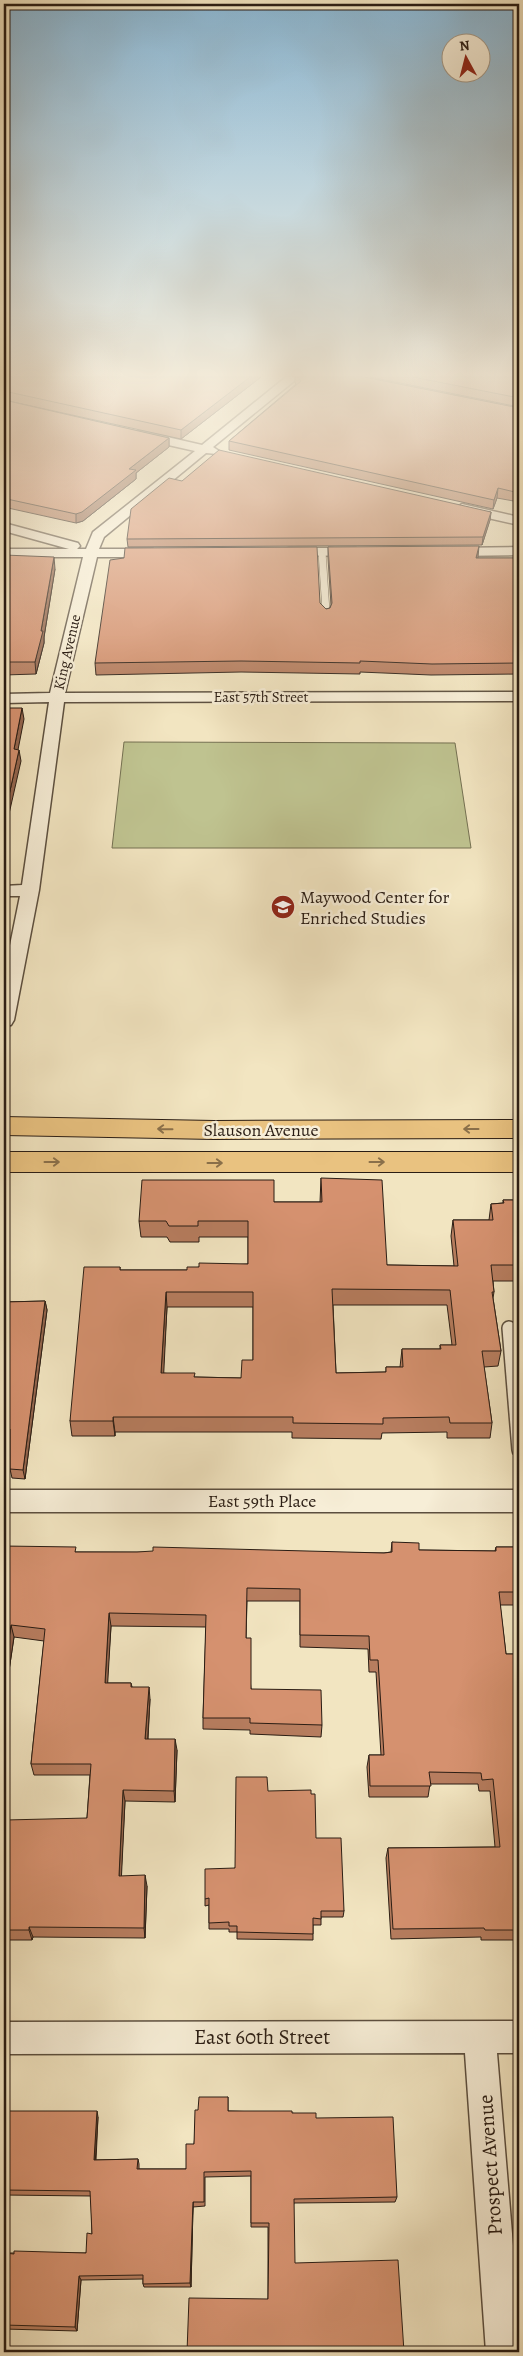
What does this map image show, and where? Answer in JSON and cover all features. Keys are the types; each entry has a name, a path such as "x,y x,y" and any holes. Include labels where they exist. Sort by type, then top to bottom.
{"main road":[{"name":"Slauson Avenue","path":"4,1126 214,1130 519,1129"},
{"name":"Slauson Avenue","path":"4,1162 519,1162"}],"street":[{"name":"King Avenue","path":"4,1020 30,890 57,698 91,553 98,534 157,487"},
{"path":"454,506 519,520"},
{"path":"4,527 68,543 91,553"},
{"path":"440,552 519,551"},
{"path":"274,552 372,552"},
{"path":"4,553 168,553"},
{"name":"East 57th Street","path":"4,698 519,697"},
{"path":"4,891 30,890"},
{"name":"East 59th Place","path":"4,1501 519,1501"},
{"name":"Prospect Avenue","path":"480,2037 504,2352"},
{"name":"East 60th Street","path":"4,2038 519,2037"}],"lane":[{"path":"322,552 326,614"},
{"path":"509,1328 519,1450"}],"green space":[{"path":"124,742 455,743 471,848 112,848"}],"building":[{"path":"4,487 114,487 82,512 76,514 7,499 7,496 4,495"},
{"path":"158,487 381,487 491,512 483,537 127,539 131,509"},
{"path":"435,487 519,487 519,493 498,488 494,500"},
{"path":"479,546 476,558 519,558 519,663 432,664 360,661 360,663 241,661 95,663 110,560 124,558 125,548 317,547 320,603 326,609 330,608 332,603 328,547"},
{"path":"4,555 54,557 41,631 43,631 35,662 4,662"},
{"path":"4,708 22,708 14,749 19,750 4,818"},
{"path":"321,1178 382,1180 387,1265 458,1266 453,1220 493,1220 491,1204 504,1203 503,1200 519,1200 519,1265 491,1265 494,1292 492,1292 501,1351 482,1351 492,1423 450,1423 449,1417 383,1418 383,1424 293,1423 293,1417 113,1417 113,1421 70,1421 84,1267 120,1267 120,1270 187,1270 187,1267 199,1267 199,1263 248,1264 248,1221 198,1221 198,1226 169,1226 166,1221 139,1221 142,1180 274,1180 274,1202 322,1202","holes":["332,1289 450,1290 456,1345 440,1345 441,1349 402,1349 403,1367 386,1367 386,1372 336,1373","166,1292 253,1292 253,1360 242,1360 241,1378 194,1377 195,1373 161,1373"]},
{"path":"45,1301 23,1470 10,1469 10,1429 4,1429 4,1302"},
{"path":"392,1542 419,1543 419,1550 496,1551 496,1547 519,1547 519,1592 499,1592 506,1654 519,1654 519,1930 485,1930 484,1928 393,1929 388,1848 500,1847 493,1779 482,1780 481,1773 429,1772 431,1786 370,1786 369,1755 384,1755 378,1660 370,1660 369,1636 300,1635 300,1589 247,1588 246,1638 251,1638 251,1689 321,1690 322,1725 250,1723 250,1718 203,1718 206,1615 109,1613 105,1683 131,1683 131,1687 149,1687 145,1739 175,1739 174,1791 123,1790 119,1876 145,1875 144,1928 29,1927 29,1930 4,1930 6,1820 87,1818 91,1764 31,1764 45,1629 11,1625 4,1672 4,1546 76,1547 75,1552 153,1551 153,1547 384,1553 392,1552"},
{"path":"236,1777 267,1777 268,1791 311,1790 311,1794 315,1794 316,1838 341,1838 344,1911 321,1911 321,1919 313,1918 313,1934 237,1932 237,1926 229,1926 229,1922 209,1923 209,1898 205,1899 205,1869 235,1868"},
{"path":"199,2097 228,2097 228,2111 292,2111 292,2113 316,2113 316,2118 393,2117 397,2197 294,2199 295,2263 398,2260 404,2352 187,2352 189,2298 268,2299 269,2223 251,2223 251,2171 204,2172 204,2202 193,2202 190,2283 143,2284 143,2275 79,2276 75,2327 4,2325 4,2253 14,2254 14,2251 86,2253 87,2233 92,2234 90,2191 4,2190 4,2111 97,2111 94,2160 138,2159 137,2169 186,2169 186,2144 194,2144 195,2110 198,2110"}],"place":[{"name":"Maywood Center for Enriched Studies","path":"283,907"}]}
